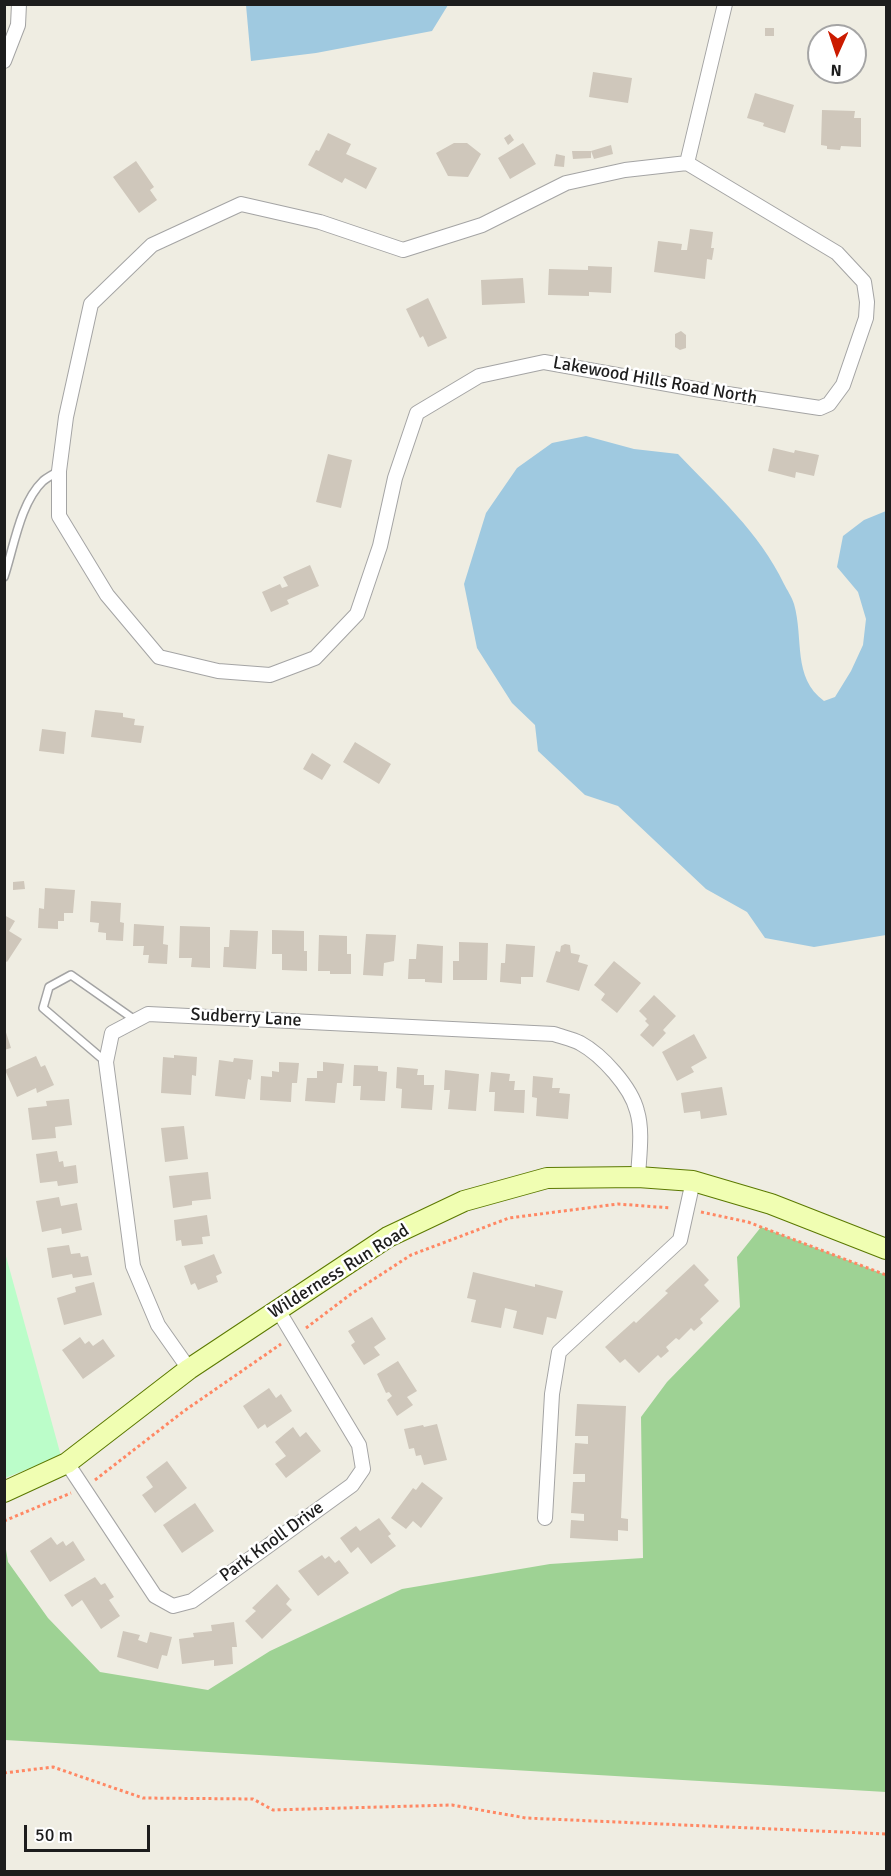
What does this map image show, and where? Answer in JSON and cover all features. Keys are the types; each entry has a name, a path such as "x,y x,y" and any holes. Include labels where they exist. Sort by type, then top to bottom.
{"street":[{"path":"4,61 18,25 19,4"},
{"path":"59,471 66,417 91,303 152,245 241,204 320,222 403,250 482,225 566,183 625,170 687,163 725,4"},
{"name":"Lakewood Hills Road North","path":"59,471 59,516 107,596 159,657 218,671 270,675 315,658 357,614 380,546 395,477 417,413 479,376 544,362 701,390 820,408 829,404 836,395 843,385 866,318 867,302 864,282 837,254 687,163"},
{"name":"Sudberry Lane","path":"189,1369 158,1325 132,1266 106,1062 112,1033 148,1014 554,1034 580,1044 595,1054 632,1095 638,1113 638,1177"},
{"name":"Wilderness Run Road","path":"4,1492 67,1463 189,1369 388,1237 464,1201 548,1179 638,1177 693,1181 771,1204 886,1249"},
{"path":"545,1518 552,1394 559,1352 680,1240 693,1181"},
{"name":"Park Knoll Drive","path":"67,1463 155,1596 173,1606 192,1601 352,1485 363,1469 359,1444 278,1310"}],"lane":[{"path":"4,577 23,513 32,495 44,481 59,471"},
{"path":"106,1062 43,1008 49,987 71,975 135,1020"}],"path":[{"path":"4,1521 83,1489 184,1411 351,1294 411,1255 509,1218 618,1204 687,1209 748,1222 886,1275"},
{"path":"4,1773 53,1767 143,1798 253,1799 273,1810 452,1805 526,1818 886,1834"}],"green space":[{"path":"761,1227 886,1275 886,1792 5,1740 5,1543 8,1562 48,1618 100,1672 208,1690 270,1651 402,1589 550,1564 643,1558 641,1417 667,1382 740,1307 737,1257"},
{"path":"4,1249 61,1456 5,1478 4,1478"}],"water":[{"path":"246,4 448,5 432,31 316,53 251,61"},
{"path":"586,436 634,449 678,454 736,515 763,548 792,599 797,617 803,669 807,681 824,701 835,697 851,671 863,645 866,619 858,592 837,567 843,536 864,520 886,511 886,935 814,947 765,938 747,912 706,889 618,806 585,795 538,751 535,725 512,703 477,648 464,584 486,513 517,468 552,443"}],"building":[{"path":"765,28 774,28 774,36 765,36"},
{"path":"593,72 632,78 628,103 589,97"},
{"path":"755,93 794,105 785,133 747,118"},
{"path":"822,110 855,111 854,118 861,118 861,147 841,146 840,150 827,149 827,146 821,145"},
{"path":"328,133 351,144 346,154 377,168 366,189 345,178 342,183 308,165 316,150 319,151"},
{"path":"510,134 514,140 508,145 504,138"},
{"path":"454,143 467,143 481,154 468,177 448,176 436,153"},
{"path":"523,143 536,164 510,179 498,158"},
{"path":"611,145 613,154 594,159 591,151"},
{"path":"572,151 591,151 591,158 573,159"},
{"path":"556,154 565,156 564,167 554,166"},
{"path":"136,161 154,187 150,190 157,200 139,213 113,177"},
{"path":"690,229 713,232 712,260 707,259 705,279 654,272 658,241 682,244 681,250 687,250"},
{"path":"588,266 612,267 611,293 589,292 589,296 548,295 549,269 588,270"},
{"path":"523,278 525,303 482,305 481,280"},
{"path":"428,298 447,338 428,347 423,336 420,338 406,309"},
{"path":"681,331 686,335 686,348 680,350 675,347 675,334"},
{"path":"773,448 819,455 814,476 796,472 795,478 768,471"},
{"path":"328,454 352,460 341,508 316,502"},
{"path":"310,565 319,586 287,600 289,604 271,612 262,592 280,584 282,588 288,586 283,577"},
{"path":"95,710 123,713 123,717 135,719 134,725 144,726 141,743 91,737"},
{"path":"42,729 66,732 64,754 39,751"},
{"path":"355,742 391,764 379,784 343,762"},
{"path":"312,753 331,765 322,780 303,769"},
{"path":"24,881 25,889 13,890 13,882"},
{"path":"45,888 75,890 73,913 64,913 64,921 58,921 58,929 38,928 39,908 44,909"},
{"path":"91,901 121,903 120,922 124,923 123,941 106,940 106,933 98,932 99,923 90,922"},
{"path":"4,915 15,921 9,931 22,939 7,962 4,960"},
{"path":"134,924 164,926 163,944 168,945 167,964 148,963 149,955 143,955 144,946 133,946"},
{"path":"180,926 210,927 210,968 191,967 192,958 179,958"},
{"path":"230,930 258,931 256,969 223,967 224,947 229,947"},
{"path":"272,930 304,931 307,971 282,970 282,954 272,954"},
{"path":"366,934 396,935 394,961 384,963 383,976 363,975"},
{"path":"319,935 347,936 347,954 351,954 351,974 330,974 330,971 318,971"},
{"path":"459,942 488,943 487,980 453,980 453,961 459,961"},
{"path":"417,944 443,946 442,983 425,982 425,979 408,979 409,959 416,959"},
{"path":"506,944 535,946 533,977 521,977 521,984 500,982 501,963 505,963"},
{"path":"570,945 571,953 580,955 578,962 588,965 579,991 546,982 556,951 560,952 561,946"},
{"path":"614,961 641,983 617,1013 601,1000 605,994 594,985"},
{"path":"654,995 676,1016 663,1030 666,1033 653,1047 640,1035 649,1025 645,1021 647,1019 639,1011"},
{"path":"4,1026 11,1048 4,1050"},
{"path":"694,1034 707,1058 691,1067 694,1072 677,1081 662,1052"},
{"path":"174,1055 197,1057 196,1076 192,1075 191,1095 161,1093 163,1057 174,1058"},
{"path":"36,1056 41,1067 45,1065 54,1085 37,1093 36,1088 17,1097 5,1070"},
{"path":"234,1058 253,1060 251,1080 248,1079 245,1099 215,1096 219,1060 233,1062"},
{"path":"279,1062 299,1063 297,1083 292,1083 291,1102 260,1100 261,1076 272,1077 272,1071 279,1072"},
{"path":"323,1062 344,1064 342,1083 337,1083 335,1103 305,1101 307,1078 317,1078 317,1071 323,1071"},
{"path":"354,1065 378,1066 378,1071 387,1072 385,1101 360,1100 361,1086 353,1086"},
{"path":"397,1067 418,1069 417,1075 424,1075 424,1085 434,1085 432,1110 401,1108 402,1089 396,1088"},
{"path":"445,1070 479,1074 476,1111 448,1109 450,1090 444,1090"},
{"path":"491,1072 510,1074 509,1081 515,1081 514,1090 525,1090 524,1113 494,1111 495,1092 489,1092"},
{"path":"533,1076 553,1078 552,1088 560,1088 559,1093 570,1094 568,1119 536,1116 537,1098 532,1097"},
{"path":"722,1087 727,1115 701,1119 700,1111 684,1113 681,1093"},
{"path":"69,1099 72,1125 55,1127 56,1138 32,1140 28,1108 47,1106 46,1101"},
{"path":"184,1126 188,1159 165,1162 161,1128"},
{"path":"57,1151 59,1162 63,1161 64,1167 76,1165 78,1183 58,1186 57,1181 40,1183 36,1154"},
{"path":"208,1172 211,1199 192,1201 192,1205 173,1208 169,1176"},
{"path":"59,1197 61,1206 77,1203 82,1230 62,1234 61,1228 42,1232 36,1201"},
{"path":"207,1215 210,1236 202,1237 203,1244 182,1246 181,1240 176,1241 174,1220"},
{"path":"69,1245 71,1254 80,1253 81,1257 88,1256 92,1275 73,1278 72,1274 52,1278 47,1248"},
{"path":"214,1254 222,1273 216,1276 218,1282 198,1290 195,1283 191,1285 184,1266"},
{"path":"694,1264 709,1280 704,1285 719,1301 700,1319 703,1323 694,1331 691,1328 679,1340 676,1338 666,1347 669,1351 661,1358 658,1355 639,1373 625,1359 620,1363 605,1347 634,1321 636,1323"},
{"path":"473,1272 535,1287 535,1284 563,1291 556,1319 547,1317 543,1335 513,1328 517,1311 505,1308 501,1328 471,1322 476,1300 467,1298"},
{"path":"94,1282 102,1315 64,1325 57,1298 76,1292 75,1287"},
{"path":"372,1317 386,1339 374,1347 380,1355 364,1365 351,1345 355,1342 348,1331"},
{"path":"80,1337 85,1344 89,1341 93,1346 103,1339 115,1356 83,1379 62,1350"},
{"path":"398,1361 417,1391 407,1397 413,1405 397,1416 387,1400 392,1396 389,1392 386,1393 377,1374"},
{"path":"269,1388 276,1398 281,1394 292,1411 267,1428 265,1424 258,1429 243,1406"},
{"path":"577,1404 626,1406 621,1518 628,1519 628,1531 618,1530 618,1541 570,1538 571,1520 584,1521 584,1514 571,1513 573,1482 585,1482 585,1474 573,1474 575,1443 588,1444 588,1436 575,1436"},
{"path":"437,1424 447,1460 424,1465 421,1455 416,1456 414,1448 409,1449 404,1429"},
{"path":"293,1427 300,1437 306,1432 321,1451 286,1478 275,1464 286,1456 275,1442"},
{"path":"167,1461 187,1488 155,1513 142,1495 153,1487 146,1477"},
{"path":"422,1482 443,1498 421,1528 413,1521 406,1529 391,1518 413,1488 416,1490"},
{"path":"195,1503 214,1531 182,1553 163,1525"},
{"path":"379,1518 391,1534 388,1536 396,1546 371,1564 358,1547 351,1553 340,1538 356,1526 360,1531"},
{"path":"51,1537 57,1545 63,1541 66,1546 73,1541 85,1560 50,1582 30,1551"},
{"path":"322,1555 325,1559 329,1556 335,1563 339,1560 349,1573 318,1596 298,1571"},
{"path":"95,1577 101,1585 105,1583 114,1597 109,1600 120,1616 101,1629 82,1600 72,1607 64,1595"},
{"path":"277,1584 290,1599 286,1604 292,1610 262,1639 245,1621 256,1611 252,1608"},
{"path":"234,1622 237,1647 232,1647 233,1664 214,1666 214,1660 182,1664 179,1639 194,1637 193,1633 212,1631 211,1625"},
{"path":"123,1631 140,1635 138,1640 147,1643 150,1632 172,1637 167,1656 162,1655 158,1669 117,1657"}]}
